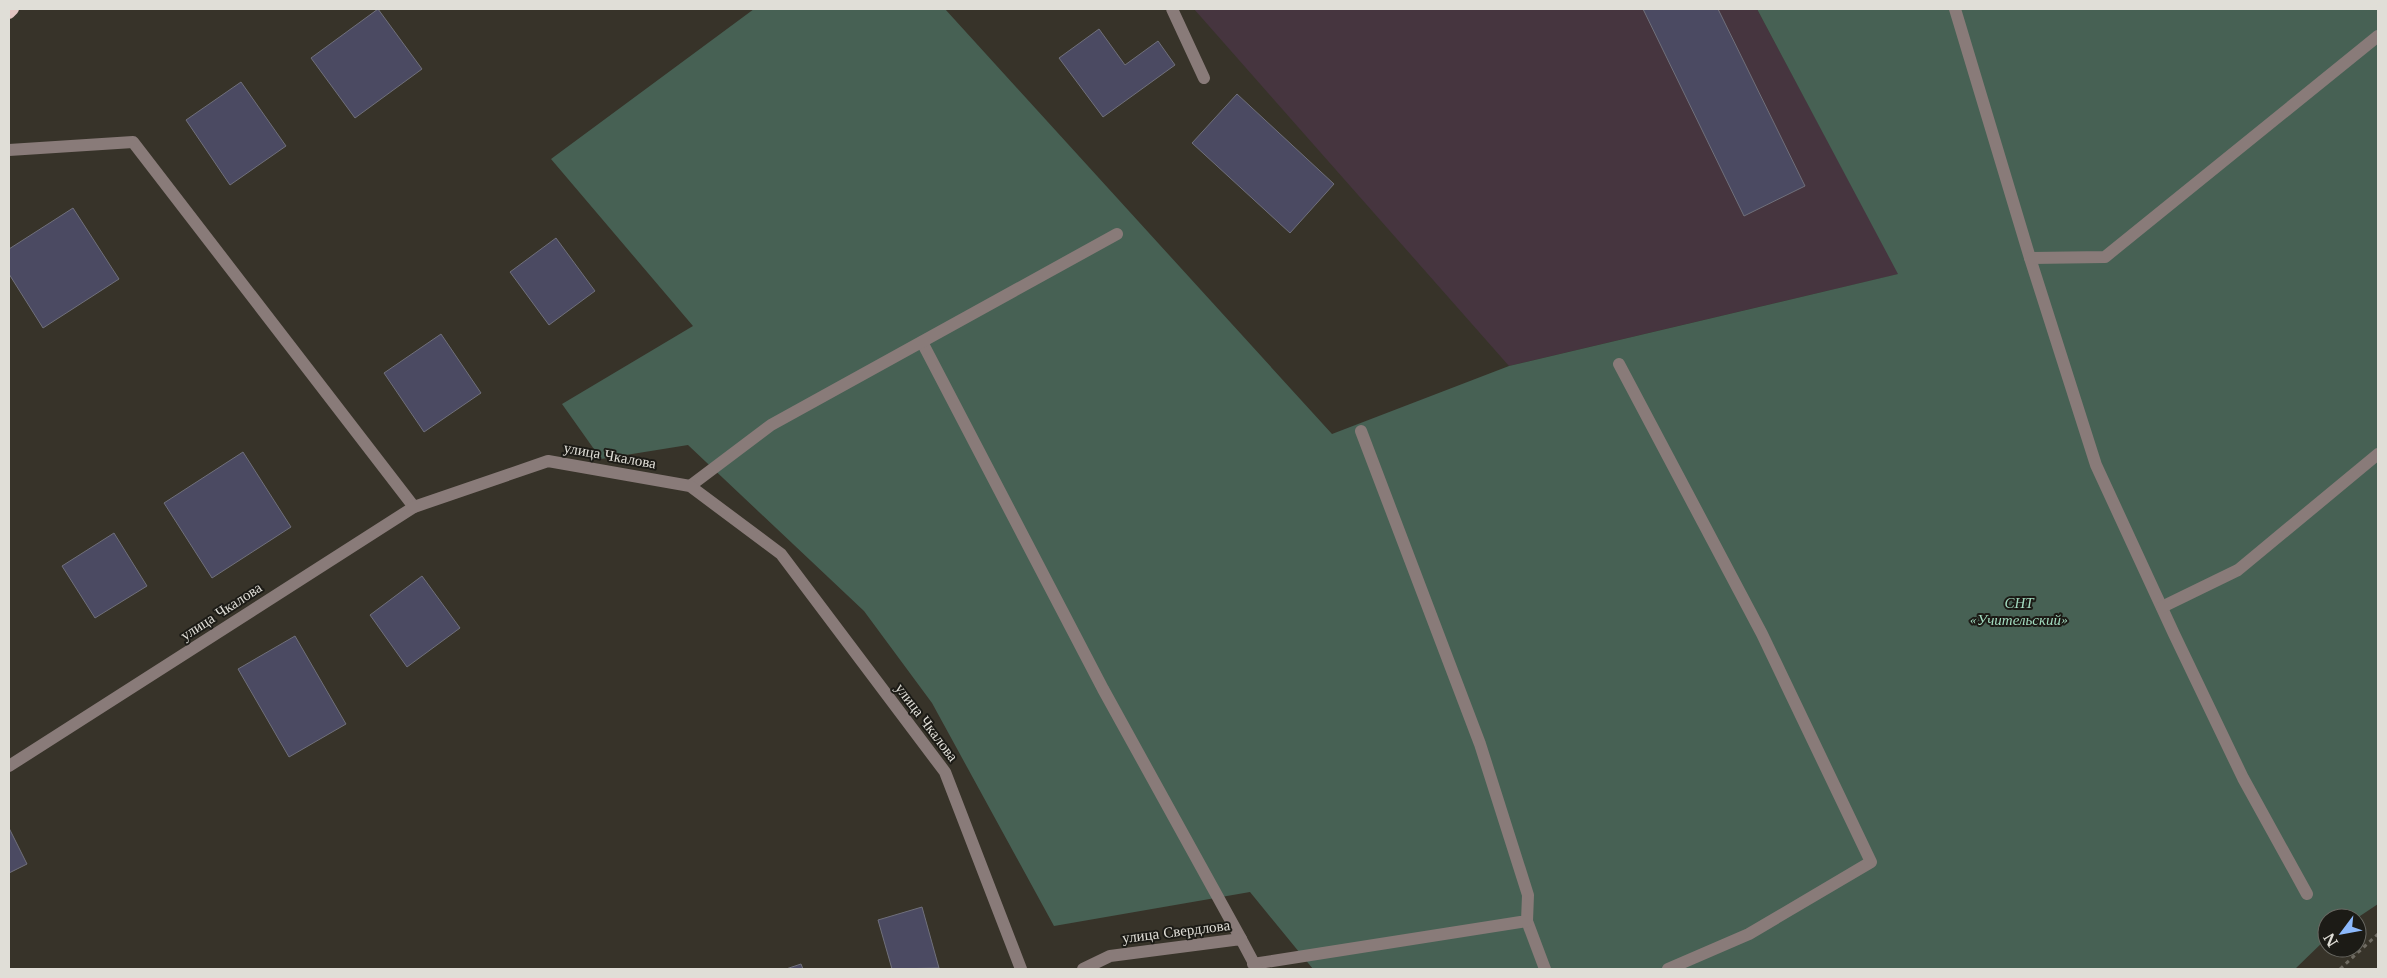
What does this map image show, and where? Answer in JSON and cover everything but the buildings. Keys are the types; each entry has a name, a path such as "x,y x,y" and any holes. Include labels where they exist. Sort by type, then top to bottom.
{"main road":[{"path":"9,13 13,9"}],"street":[{"path":"1172,9 1204,78"},
{"path":"1955,9 2030,258 2096,465 2243,778 2307,894"},
{"path":"2030,258 2105,257 2378,36"},
{"path":"9,150 133,142 414,507"},
{"path":"690,486 771,425 1117,234"},
{"path":"922,342 1103,689 1240,939"},
{"path":"1619,364 1762,634 1871,862 1749,934 1668,969"},
{"path":"1361,431 1480,744 1528,894 1527,921 1545,969"},
{"path":"2162,607 2238,570 2378,454"},
{"name":"улица Чкалова","path":"9,766 414,507 548,461 690,486 781,554 945,772 1021,969"},
{"path":"1255,966 1527,921"},
{"name":"улица Свердлова","path":"1084,969 1110,956 1240,939 1255,966"}],"path":[{"path":"2340,969 2378,934"}],"shaded area":[{"path":"1194,9 1757,9 1899,274 1509,366"}],"green space":[{"name":"СНТ «Учительский»","path":"754,9 945,9 1332,434 1509,366 1898,274 1757,9 2378,9 2378,904 2367,911 2367,908 2317,908 2317,948 2295,969 1313,969 1250,892 1054,926 932,703 864,611 688,445 601,459 562,404 693,326 551,159"}]}
